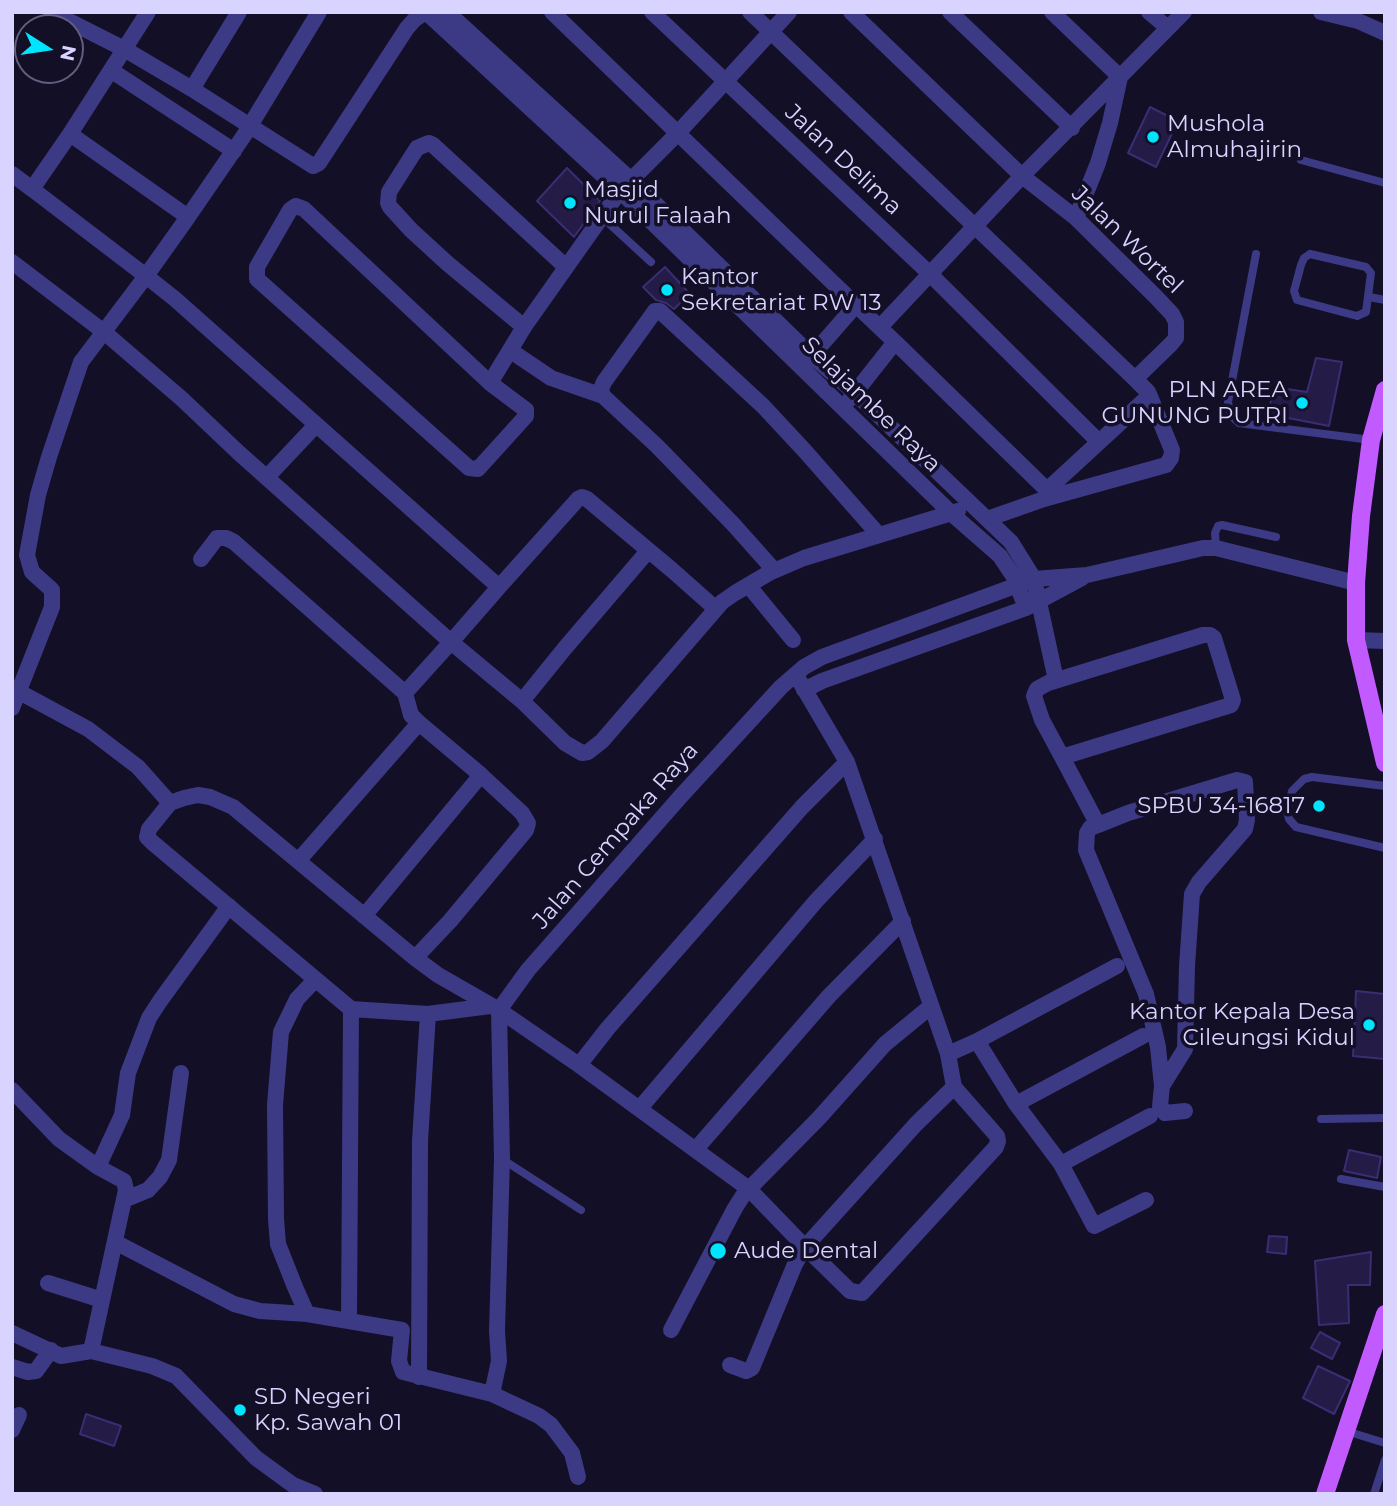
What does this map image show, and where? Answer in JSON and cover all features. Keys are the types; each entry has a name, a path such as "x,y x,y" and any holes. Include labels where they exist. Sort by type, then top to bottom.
{"main road":[{"path":"1385,390 1371,440 1356,583 1356,640 1383,744 1385,763"},
{"path":"1325,1494 1346,1431 1378,1359 1383,1326"}],"street":[{"path":"51,12 126,50 192,89 242,138"},
{"path":"33,189 113,71 148,12"},
{"path":"192,89 239,12"},
{"path":"12,708 15,690 52,607 52,590 32,572 27,555 38,495 81,362 146,276 242,138 319,12"},
{"path":"113,71 242,138 315,166 407,28 426,12"},
{"name":"Selajambe Raya","path":"426,12 626,186 800,369 1026,582 1056,680"},
{"path":"447,12 626,186 855,393 971,507 1011,542 1026,582"},
{"path":"552,12 880,327 1046,495"},
{"name":"Jalan Delima","path":"652,12 929,273 1099,442"},
{"path":"750,12 1149,394 1172,450 1166,465 1046,495 987,519"},
{"path":"501,367 524,327 626,186 789,12"},
{"name":"Jalan Wortel","path":"851,12 1022,176 1076,218 1172,314 1176,322 1176,338 1135,379"},
{"path":"950,12 1072,128"},
{"path":"1052,12 1120,78"},
{"path":"1149,12 1168,28"},
{"path":"880,327 1022,176 1184,12"},
{"path":"1321,12 1385,33"},
{"path":"1076,218 1098,163 1120,78"},
{"path":"70,134 188,217"},
{"path":"524,327 447,263 390,207 389,192 417,148 429,143 433,145 566,267"},
{"path":"12,174 175,299 499,587"},
{"path":"501,367 527,414 478,469 472,470 257,279 257,267 290,210 296,206 304,209 501,367 551,379 603,396 728,518 774,570"},
{"path":"12,262 104,332 201,415 451,642 577,751 588,752 602,741 730,597 774,570 816,554 971,507"},
{"path":"800,369 856,305"},
{"path":"603,396 601,389 604,382 653,313 660,311 763,406 878,534"},
{"path":"843,408 895,342"},
{"path":"1046,495 1149,394"},
{"path":"267,477 316,425"},
{"path":"405,694 580,498 587,499 648,551 730,597 793,640"},
{"path":"201,559 217,538 234,542 405,694 411,715 481,775 522,813 528,823 526,830 450,921 415,958"},
{"path":"813,685 1033,605 1087,575 1203,548 1216,548 1356,583"},
{"path":"522,701 648,551"},
{"name":"Jalan Cempaka Raya","path":"494,1008 773,696 805,668 822,657 1026,582 1087,575"},
{"path":"1062,757 1231,705 1233,700 1214,638 1210,635 1056,680 1037,689 1034,701 1062,757 1098,825"},
{"path":"1356,640 1385,641"},
{"path":"805,668 847,762 903,920 930,1007 1016,1104 1061,1164 1094,1226 1146,1200"},
{"path":"15,690 88,729 138,767 170,803"},
{"path":"298,861 419,723"},
{"path":"579,1065 608,1028 802,807 847,762"},
{"path":"364,916 481,775"},
{"path":"1162,1086 1185,1049 1187,966 1193,891 1245,828 1245,782 1237,780 1128,813 1090,828 1087,834 1086,850 1146,994 1158,1047 1162,1086 1160,1106 1164,1112 1185,1111"},
{"path":"494,1008 428,1014 351,1009 147,837 149,829 170,803 198,795 223,801 415,958 494,1008 579,1065 696,1149 801,1254 850,1291 862,1293 996,1147 997,1136 954,1087"},
{"path":"640,1108 816,901 875,839"},
{"path":"99,1167 122,1115 128,1073 149,1018 229,906"},
{"path":"696,1149 829,996 903,920"},
{"path":"730,1365 746,1371 752,1368 801,1254 916,1124 954,1087 963,1047 1117,965"},
{"path":"307,1314 278,1244 275,1105 281,1032 297,999 315,980"},
{"path":"671,1330 743,1197 885,1044 930,1007"},
{"path":"492,1394 499,1361 497,1331 502,1159 494,1008"},
{"path":"349,1320 351,1009"},
{"path":"419,1377 420,1141 428,1014"},
{"path":"1016,1104 1143,1036"},
{"path":"126,1199 148,1190 160,1177 169,1160 181,1073"},
{"path":"12,1090 59,1139 124,1181 126,1199 91,1351"},
{"path":"1061,1164 1150,1116"},
{"path":"116,1242 234,1304 260,1311 307,1314 402,1330 400,1366 403,1372 492,1394 532,1413 551,1425 572,1453 578,1477"},
{"path":"48,1283 103,1300"},
{"path":"12,1333 65,1356 91,1351 138,1362 176,1376 243,1447 290,1489 315,1494"},
{"path":"12,1367 29,1372 36,1371 51,1350"}],"lane":[{"path":"1301,160 1385,183"},
{"path":"602,217 650,262"},
{"path":"1256,254 1227,402 1231,416 1239,423 1371,440"},
{"path":"1310,254 1366,267 1371,273 1369,297 1366,312 1357,316 1297,300 1294,291 1304,258 1310,254"},
{"path":"1369,297 1385,300"},
{"path":"1216,548 1214,533 1218,526 1222,525 1276,537"},
{"path":"1385,786 1312,777 1304,779 1292,791 1287,812 1296,827 1385,848"},
{"path":"1321,1119 1385,1118"},
{"path":"502,1159 582,1210"},
{"path":"1341,1179 1385,1187"},
{"path":"1346,1431 1385,1443"},
{"path":"1374,1494 1385,1460"}],"building":[{"name":"Mushola Almuhajirin","path":"1150,107 1178,121 1156,167 1128,153"},
{"name":"Masjid Nurul Falaah","path":"567,168 600,201 574,237 537,201"},
{"name":"Kantor Sekretariat RW 13","path":"665,267 690,294 674,309 656,300 643,287"},
{"name":"PLN AREA GUNUNG PUTRI","path":"1316,358 1342,362 1329,426 1268,414 1274,387 1307,392"},
{"name":"Kantor Kepala Desa Cileungsi Kidul","path":"1356,991 1385,994 1385,1059 1353,1056"},
{"path":"1349,1150 1381,1157 1377,1178 1344,1171"},
{"path":"1269,1236 1287,1237 1286,1254 1267,1252"},
{"path":"1371,1252 1370,1285 1348,1285 1349,1323 1319,1325 1315,1261"},
{"path":"1320,1332 1340,1343 1332,1359 1311,1348"},
{"path":"1318,1366 1350,1381 1334,1414 1303,1398"},
{"path":"86,1414 121,1426 114,1446 80,1434"}],"place":[{"name":"Mushola Almuhajirin","path":"1153,137"},
{"name":"Masjid Nurul Falaah","path":"570,203"},
{"name":"Kantor Sekretariat RW 13","path":"667,290"},
{"name":"PLN AREA GUNUNG PUTRI","path":"1302,403"},
{"name":"SPBU 34-16817","path":"1319,806"},
{"name":"Kantor Kepala Desa Cileungsi Kidul","path":"1369,1025"},
{"name":"Aude Dental","path":"718,1251"},
{"name":"SD Negeri Kp. Sawah 01","path":"240,1410"}]}
